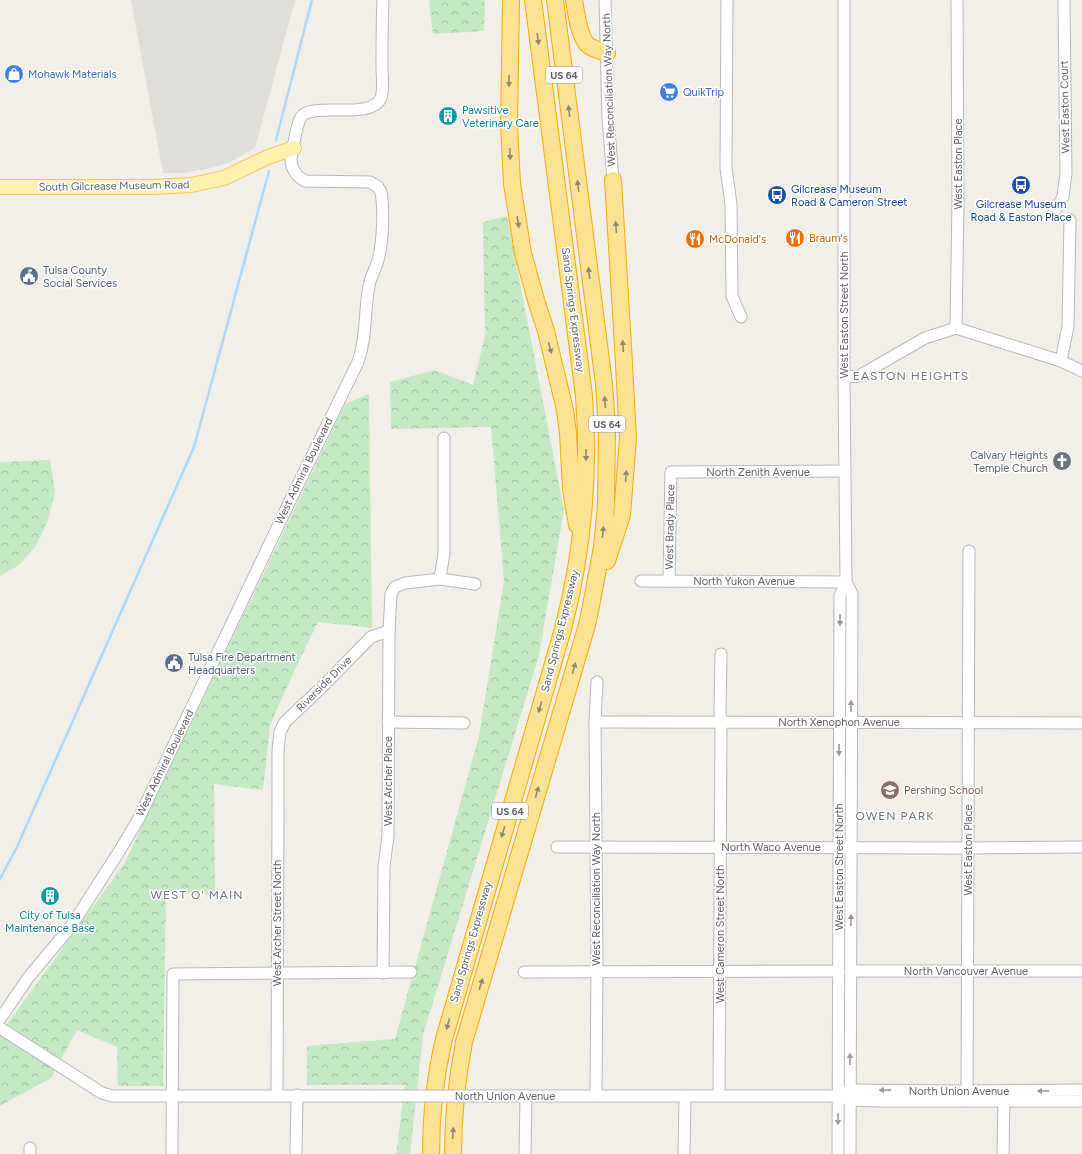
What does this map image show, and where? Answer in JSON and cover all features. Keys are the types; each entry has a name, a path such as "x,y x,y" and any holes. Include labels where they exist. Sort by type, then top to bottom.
{"highway":[{"path":"511,0 509,125 512,184 523,253 548,338 565,410 568,433 571,489 580,547"},
{"name":"Sand Springs Expressway","path":"431,1154 432,1115 435,1088 444,1039 563,629 571,597 580,547 586,490 585,412 582,377 533,0"},
{"name":"Sand Springs Expressway","path":"453,1154 454,1113 464,1042 587,625 602,547 606,506 608,459 604,384 555,0"},
{"path":"574,0 580,30 585,42 590,46 607,53"},
{"path":"587,625 622,515 627,464 628,438 626,395 613,186"}],"main road":[{"name":"South Gilcrease Museum Road","path":"0,186 151,187 191,185 224,178 268,157 294,148"}],"street":[{"name":"West Admiral Boulevard","path":"0,1019 28,978 72,925 139,818 285,510 361,354 365,332 369,286 379,258 381,241 381,192 378,186 370,182 305,181 299,178 294,170 291,160 298,124 304,114 321,111 360,110 368,108 378,102 381,98 382,0"},
{"name":"West Reconciliation Way North","path":"605,0 608,118 613,186"},
{"path":"727,0 726,168 732,204 732,296 741,317"},
{"name":"West Easton Street North","path":"844,0 844,378 846,582 840,596 839,722 851,959 849,1095 850,1154"},
{"name":"West Easton Place","path":"956,328 958,203 957,0"},
{"name":"West Easton Court","path":"1054,212 1063,197 1066,173 1064,0"},
{"path":"1061,361 1068,326 1070,220"},
{"path":"844,378 859,376 925,338 956,328 1061,361 1082,371"},
{"path":"444,438 444,553 440,579 475,584"},
{"name":"North Zenith Avenue","path":"671,472 845,471"},
{"name":"West Brady Place","path":"669,581 671,472"},
{"name":"West Easton Place","path":"967,1096 969,551"},
{"name":"West Archer Place","path":"383,973 384,866 388,836 390,600 395,587 402,583 440,579"},
{"name":"North Yukon Avenue","path":"642,581 846,582"},
{"name":"West Easton Street North","path":"838,1154 839,959 851,722 852,594 846,582"},
{"name":"Riverside Drive","path":"278,751 280,732 285,722 371,637 389,631"},
{"name":"West Cameron Street North","path":"719,1095 721,654"},
{"name":"West Reconciliation Way North","path":"596,682 596,1096"},
{"path":"388,722 464,723"},
{"name":"North Xenophon Avenue","path":"595,722 1082,723"},
{"name":"West Archer Street North","path":"277,1095 278,751"},
{"name":"North Waco Avenue","path":"557,847 1082,847"},
{"path":"839,959 851,959"},
{"name":"North Vancouver Avenue","path":"524,972 720,971 839,977 968,971 1082,971"},
{"path":"172,1154 173,974 411,972"},
{"name":"North Union Avenue","path":"0,1028 102,1093 115,1096 849,1095 1004,1096 1082,1101"},
{"name":"North Union Avenue","path":"1004,1096 1082,1090"},
{"path":"296,1154 297,1095"},
{"path":"525,1154 526,1096"},
{"path":"684,1154 685,1096"},
{"path":"1003,1154 1004,1096"}],"shaded area":[{"path":"131,0 295,0 255,148 231,162 207,169 184,173 163,173"}],"green space":[{"path":"429,0 485,0 484,31 433,34"},
{"path":"507,216 564,510 539,655 423,1035 410,1154 396,1154 405,1085 307,1085 307,1046 395,1039 479,736 504,581 491,427 391,429 390,382 435,370 473,385 485,336 483,222"},
{"path":"369,394 372,628 318,622 270,725 263,790 214,784 215,895 166,892 163,1086 118,1086 117,1047 77,1030 51,1078 0,1106 0,1034 124,864 345,404"},
{"path":"50,460 55,491 48,520 36,546 19,565 0,576 0,462"}],"waterway":[{"path":"276,140 312,0"},
{"path":"0,879 17,847 194,447 269,171"}],"place":[{"name":"Mohawk Materials","path":"14,74"},
{"name":"QuikTrip","path":"669,92"},
{"name":"Pawsitive Veterinary Care","path":"448,116"},
{"name":"Gilcrease Museum Road & Easton Place","path":"1021,185"},
{"name":"Gilcrease Museum Road & Cameron Street","path":"777,195"},
{"name":"Braum's","path":"795,238"},
{"name":"McDonald's","path":"695,239"},
{"name":"Tulsa County Social Services","path":"29,276"},
{"name":"Calvary Heights Temple Church","path":"1062,461"},
{"name":"Tulsa Fire Department Headquarters","path":"174,663"},
{"name":"Pershing School","path":"890,790"},
{"name":"City of Tulsa Maintenance Base","path":"50,896"}],"district":[{"name":"EASTON HEIGHTS","path":"911,376"},
{"name":"OWEN PARK","path":"895,816"},
{"name":"WEST O' MAIN","path":"197,895"}]}
